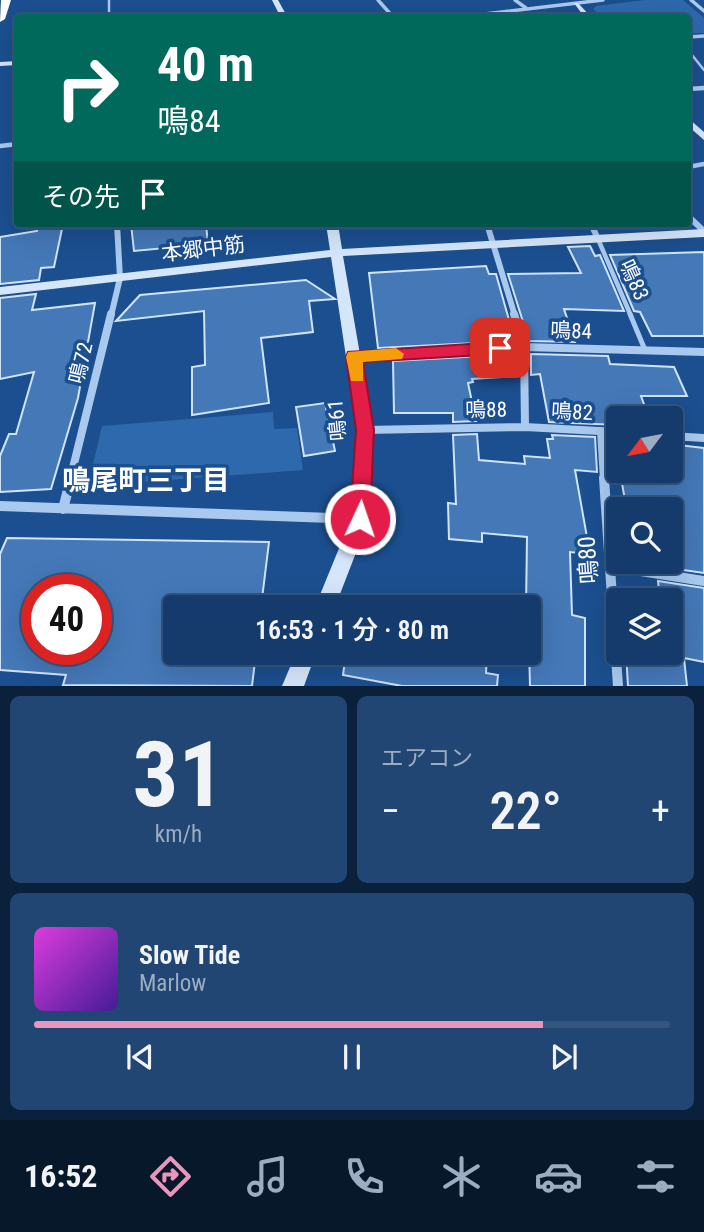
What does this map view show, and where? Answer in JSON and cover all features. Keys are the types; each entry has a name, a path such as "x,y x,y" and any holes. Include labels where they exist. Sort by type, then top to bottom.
{"highway":[{"path":"0,19 6,0"}],"street":[{"path":"379,0 391,14"},
{"path":"515,0 527,9"},
{"path":"496,14 603,0"},
{"path":"691,0 704,11"},
{"path":"576,4 585,14"},
{"path":"691,124 704,137"},
{"path":"691,219 704,232"},
{"name":"鳴72","path":"63,509 120,278 117,228"},
{"name":"鳴61","path":"329,595 360,519 365,430 333,228"},
{"name":"鳴88","path":"365,430 525,427 524,347 489,228"},
{"name":"鳴83","path":"593,228 598,239"},
{"name":"本郷中筋","path":"0,291 336,253 704,232"},
{"name":"鳴84","path":"354,357 524,347 704,352"},
{"name":"鳴82","path":"525,427 606,431"},
{"name":"鳴80","path":"601,431 606,515"},
{"path":"683,437 704,438"},
{"path":"0,506 360,519"},
{"name":"鳴80","path":"610,574 618,686"},
{"path":"660,574 704,581"},
{"path":"293,686 301,665"}],"lane":[{"path":"691,54 704,70"},
{"name":"鳴83","path":"598,239 645,350"}],"shaded area":[{"path":"645,0 683,0 704,18 704,33 691,33 691,14 599,14 593,9 596,6"},
{"path":"273,412 274,429 297,428 303,470 88,486 102,426"}],"building":[{"path":"37,228 62,228 54,267 41,268 39,280 0,284 0,237 37,231"},
{"path":"131,228 206,228 208,244 134,251"},
{"path":"590,246 595,256 600,255 624,311 564,309 575,342 529,341 508,274 581,273 568,247"},
{"path":"704,252 704,336 652,336 640,312 634,311 610,255"},
{"path":"486,266 489,274 496,274 515,341 378,348 369,273"},
{"path":"306,280 335,299 309,301 313,332 261,338 269,403 192,415 192,367 205,365 204,311 116,321 140,295"},
{"path":"36,294 32,310 95,303 78,398 51,489 0,492 0,456 9,434 16,434 34,372 0,379 0,298"},
{"path":"518,354 518,376 472,379 473,382 468,383 476,421 453,422 453,413 394,413 393,361"},
{"path":"531,354 608,356 610,364 674,367 687,396 641,396 645,406 606,406 606,424 549,422 540,374 531,375"},
{"path":"325,403 335,451 304,456 296,407"},
{"path":"477,434 479,460 525,464 524,456 550,458 547,439 553,439 552,435 595,437 597,472 575,470 590,554 570,552 572,615 585,618 585,686 530,686 529,665 541,665 541,595 526,595 527,537 482,533 482,542 449,539 448,503 456,504 453,435"},
{"path":"683,446 704,448 704,573 683,570 683,497 624,497 622,483 683,483"},
{"path":"7,538 269,542 262,595 163,595 163,665 255,665 252,686 63,685 66,675 0,670 0,554"},
{"path":"658,581 704,588 704,662 684,658 687,686 628,686 627,665 683,665 683,588 659,588"},
{"path":"344,665 486,665 486,673 498,675 497,686 402,686 343,675"}],"slow traffic":[{"path":"357,376 354,357 396,354"}],"district":[{"name":"鳴尾町三丁目","path":"146,480"}],"route":[{"path":"360,519 365,430 354,357 500,348"}]}
